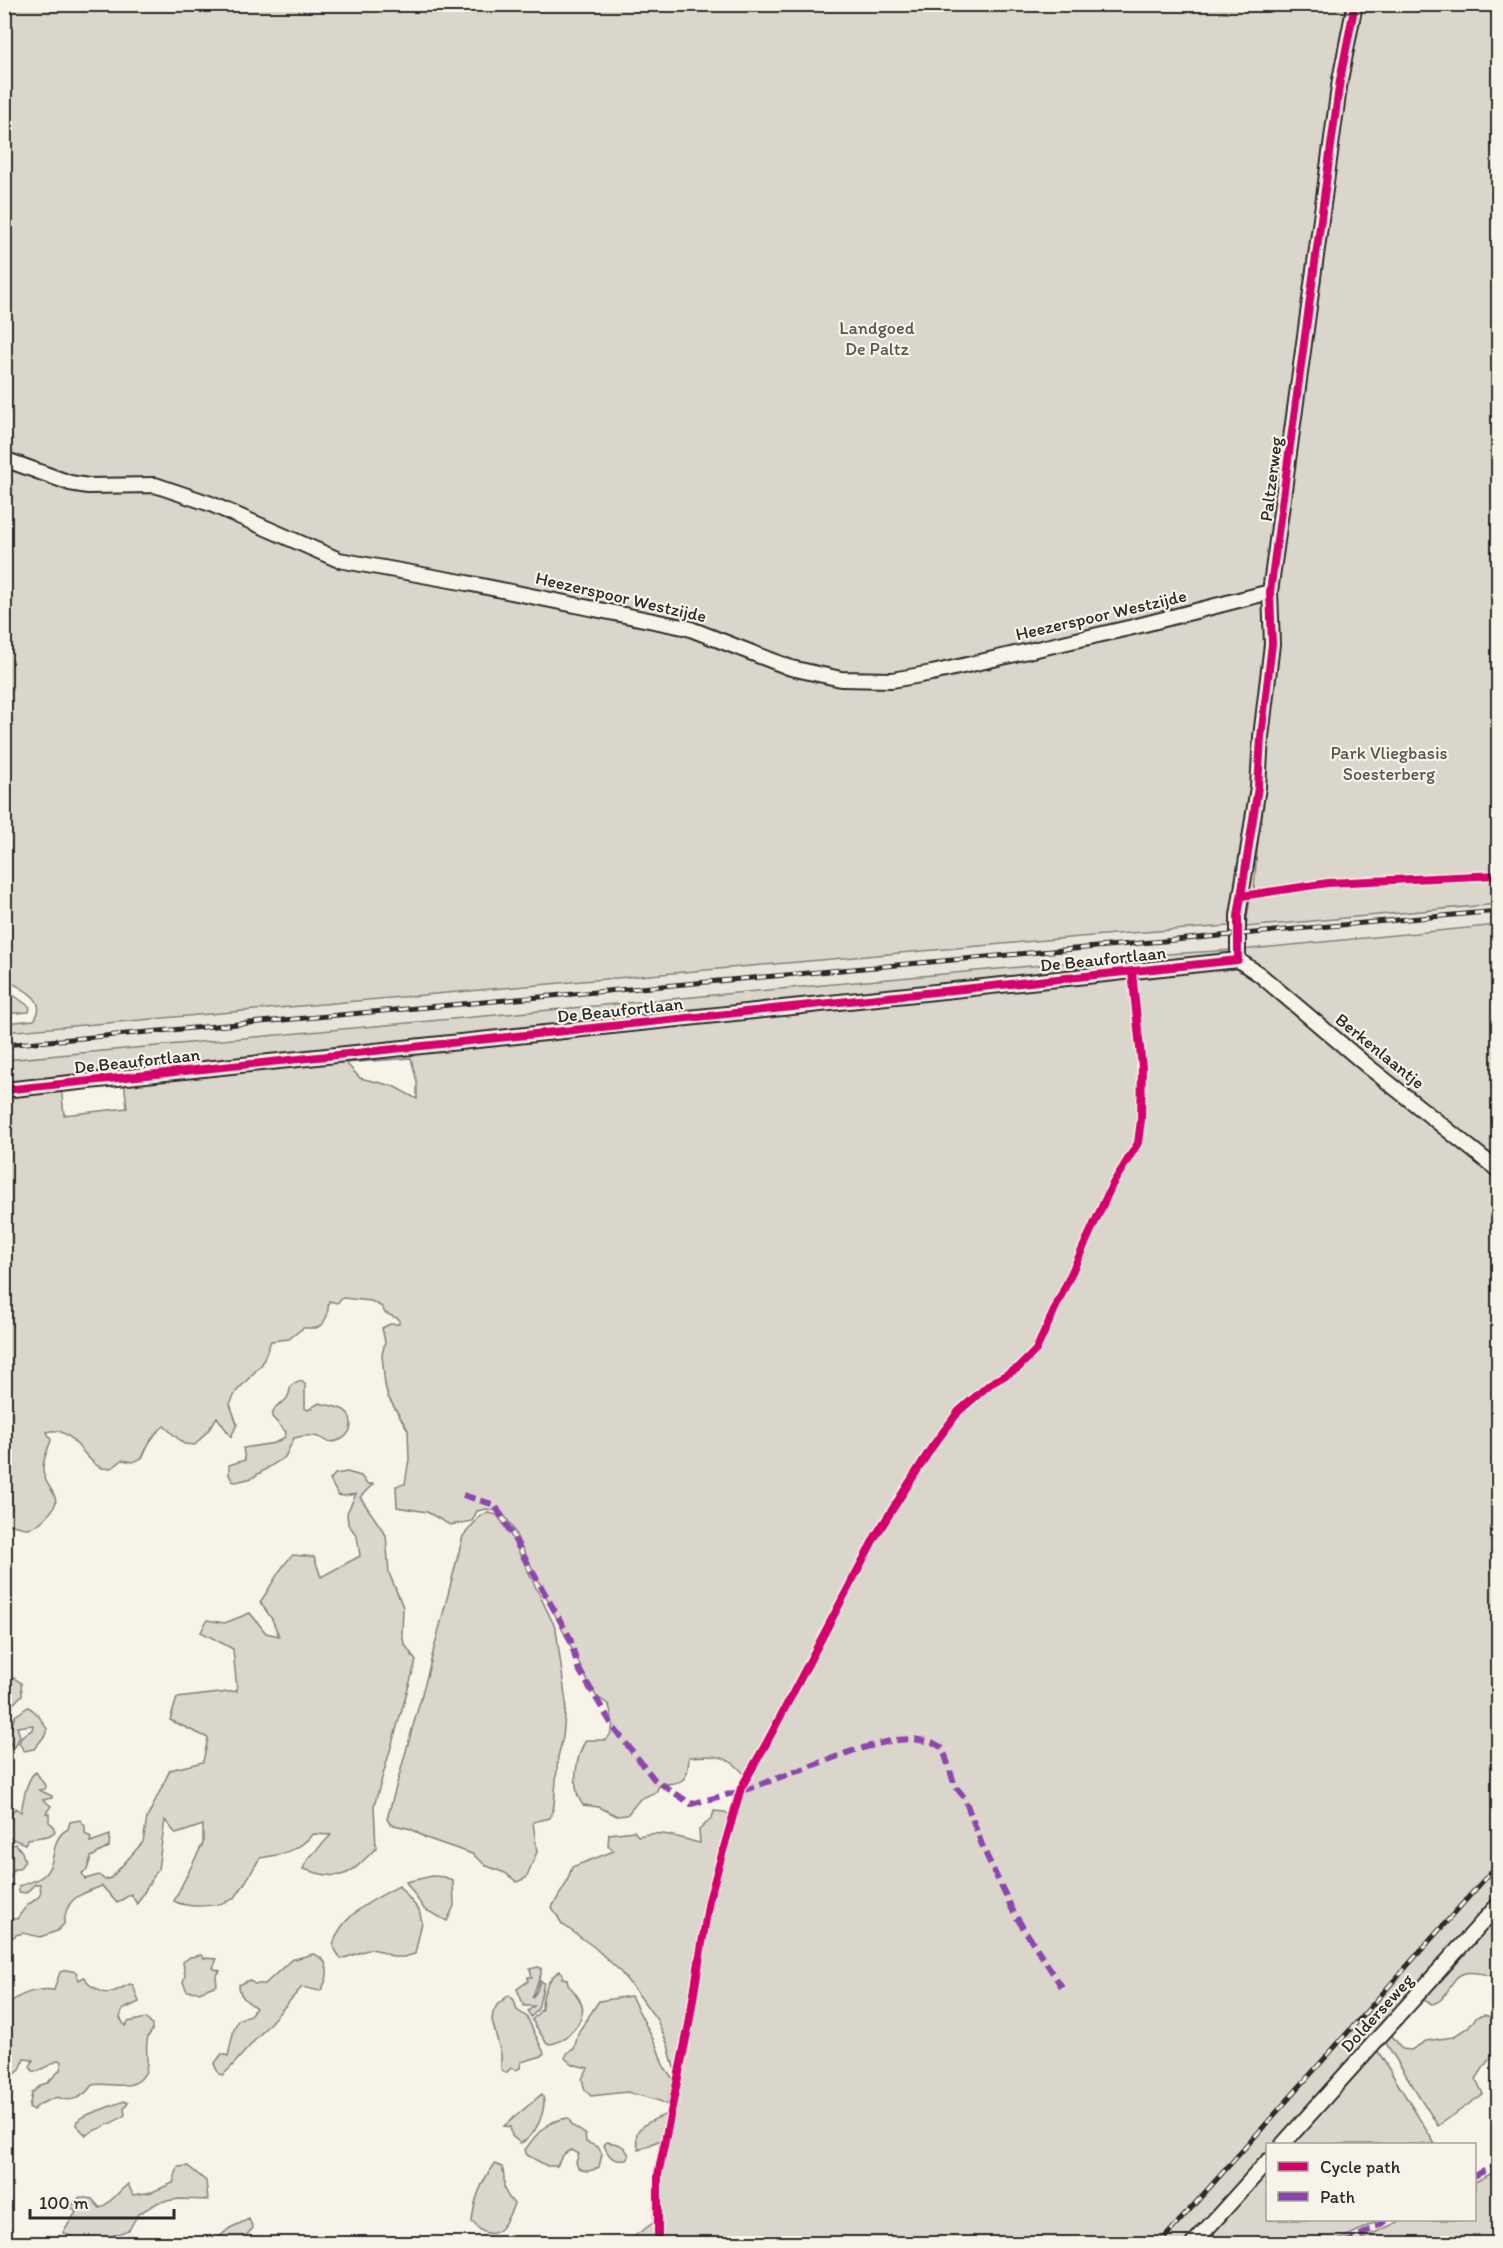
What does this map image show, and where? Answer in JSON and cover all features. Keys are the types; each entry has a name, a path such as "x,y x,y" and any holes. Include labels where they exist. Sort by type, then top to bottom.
{"street":[{"name":"Paltzerweg","path":"1239,960 1238,916 1258,788 1261,737 1272,644 1270,592 1340,80 1355,4"},
{"name":"Heezerspoor Westzijde","path":"4,459 70,483 88,486 154,485 162,487 211,504 339,560 491,587 688,628 791,668 842,679 892,680 932,673 1132,627 1270,592"},
{"name":"De Beaufortlaan","path":"4,1090 1239,960"},
{"name":"Berkenlaantje","path":"1239,960 1498,1170"},
{"name":"Dolderseweg","path":"1285,2143 1498,1905"},
{"path":"1193,2244 1266,2163"}],"shaded area":[{"path":"1498,904 1498,925 5,1060 5,1032 1115,934 1246,927"}],"green space":[{"path":"5,5 1498,5 1498,904 1246,927 1250,897 1254,888 1258,839 1249,828 1230,926 1115,934 5,1032 5,1023 34,1020 38,1013 38,1006 36,1000 25,990 5,979"},
{"path":"1498,925 1498,1898 1278,2143 1266,2143 1266,2156 1189,2243 628,2243 653,2223 654,2181 662,2182 663,2171 655,2170 660,2140 639,2150 637,2133 649,2122 673,2113 684,2069 674,2068 668,2045 657,2020 618,1969 594,1947 562,1924 552,1907 566,1884 572,1867 614,1851 608,1845 609,1834 634,1831 638,1836 654,1833 700,1843 699,1830 712,1818 714,1811 725,1812 734,1818 738,1788 745,1775 733,1763 720,1757 689,1757 686,1776 683,1780 660,1784 656,1792 640,1799 627,1815 617,1816 599,1807 583,1805 576,1782 579,1755 586,1740 605,1740 611,1733 613,1724 609,1705 596,1696 590,1686 511,1525 502,1512 486,1509 477,1511 472,1521 450,1525 427,1512 397,1507 396,1486 405,1484 409,1459 408,1430 388,1397 382,1355 385,1342 382,1328 390,1324 399,1324 399,1319 385,1313 382,1307 371,1301 343,1298 337,1303 329,1301 327,1316 322,1325 316,1328 303,1328 289,1339 271,1341 262,1364 236,1392 230,1404 237,1424 231,1437 217,1417 195,1445 184,1444 164,1426 153,1437 142,1458 133,1462 122,1460 111,1468 101,1468 68,1436 58,1431 47,1432 51,1440 44,1459 43,1471 56,1503 53,1509 33,1527 5,1525 5,1060 1151,955 1250,949","holes":["411,1058 417,1082 417,1099 393,1086 360,1078 346,1063","124,1080 127,1108 64,1115 61,1087"]},
{"path":"5,989 30,1007 29,1012 5,1014"},
{"path":"301,1381 305,1384 305,1408 308,1410 319,1403 344,1410 350,1418 349,1432 343,1438 331,1442 311,1436 294,1438 285,1457 252,1478 232,1481 229,1465 245,1460 243,1448 275,1443 285,1437 286,1432 272,1417 273,1412 286,1399 291,1385"},
{"path":"347,1472 361,1476 367,1484 373,1484 360,1497 386,1535 389,1573 403,1607 404,1643 416,1661 374,1806 376,1848 358,1866 344,1874 336,1876 316,1873 303,1869 308,1859 331,1835 313,1834 302,1844 282,1854 260,1858 234,1898 213,1905 187,1905 174,1901 203,1843 203,1825 176,1834 165,1820 158,1869 137,1904 131,1894 117,1903 102,1886 81,1894 71,1902 67,1908 64,1924 57,1931 40,1937 23,1933 16,1935 5,1944 5,1918 17,1919 40,1893 40,1884 35,1884 26,1893 19,1892 19,1886 45,1874 58,1838 68,1829 70,1822 80,1820 85,1826 85,1834 91,1837 90,1842 110,1835 109,1847 91,1857 87,1870 82,1873 85,1879 99,1875 105,1880 111,1878 143,1842 147,1818 170,1770 203,1762 208,1738 170,1720 177,1698 237,1691 233,1649 201,1632 207,1620 225,1623 250,1613 266,1633 279,1636 272,1619 260,1602 293,1555 314,1557 321,1577 360,1556 357,1536 348,1524 347,1513 356,1494 338,1495 330,1480 335,1474"},
{"path":"488,1513 497,1515 508,1530 556,1629 566,1703 554,1805 550,1818 533,1822 537,1852 526,1878 517,1882 505,1873 487,1866 472,1854 426,1838 411,1829 390,1824 387,1819 463,1536 481,1515"},
{"path":"14,1678 21,1683 22,1695 5,1712 6,1688 10,1680"},
{"path":"28,1707 39,1716 47,1733 34,1749 24,1751 19,1743 22,1736 32,1730 33,1725 17,1727 20,1736 15,1747 12,1747 8,1738 15,1716"},
{"path":"36,1772 46,1787 39,1790 52,1796 52,1798 43,1800 51,1806 46,1813 49,1814 49,1822 53,1825 55,1832 48,1836 28,1839 25,1844 5,1836 5,1819 9,1818 15,1808 21,1812 27,1785"},
{"path":"16,1844 25,1861 19,1869 14,1869 8,1882 13,1885 5,1893 5,1847"},
{"path":"432,1876 445,1877 453,1881 454,1906 447,1921 424,1909 406,1882"},
{"path":"399,1886 419,1910 422,1922 415,1954 394,1957 370,1949 341,1959 333,1946 342,1926 359,1910"},
{"path":"1498,1912 1498,1977 1465,1973 1455,1979 1443,1998 1438,2001 1432,2004 1421,1999"},
{"path":"313,1954 319,1956 326,1964 326,1980 320,1991 302,1987 232,2066 223,2075 219,2074 214,2064 222,2054 228,2056 238,2020 250,2015 256,2008 242,1996 239,1985 249,1980 255,1984 265,1984 291,1960"},
{"path":"201,1955 204,1958 217,1959 213,1968 220,1971 216,1976 217,1985 199,1992 187,1991 183,1982 185,1976 183,1962 190,1957"},
{"path":"541,1968 541,1974 532,1998 540,1981 544,1983 538,2009 531,2017 528,2011 534,2006 524,2006 517,1989 528,1981 528,1977 532,1977 530,1969"},
{"path":"67,1970 76,1972 79,1980 84,1977 90,1985 105,1993 133,1985 139,2002 122,2010 120,2018 125,2026 128,2022 146,2018 152,2025 152,2031 147,2040 147,2068 140,2079 134,2083 92,2085 77,2098 67,2100 57,2097 40,2104 33,2110 29,2108 32,2093 60,2070 62,2062 59,2060 38,2071 33,2071 30,2067 33,2060 24,2059 20,2070 5,2081 3,2034 5,2011 13,2000 26,1993 54,1990 60,1972"},
{"path":"560,1971 563,1974 562,1978 567,1979 568,1985 579,1998 583,2010 577,2025 569,2035 558,2042 547,2044 532,2020 542,2009 544,1993 549,1982"},
{"path":"509,1995 514,2000 517,2010 527,2017 544,2053 542,2056 521,2062 520,2068 516,2070 511,2068 506,2073 501,2069 501,2054 492,2020 497,2005"},
{"path":"631,1996 657,2047 663,2065 673,2079 667,2105 627,2092 591,2096 585,2090 582,2079 588,2068 572,2064 565,2058 568,2052 574,2049 579,2031 599,2001"},
{"path":"1498,2010 1498,2060 1489,2059 1476,2079 1483,2094 1438,2126 1384,2040 1390,2033 1402,2049 1411,2050 1426,2041 1453,2037 1467,2028 1477,2017 1484,2015 1495,2018"},
{"path":"1376,2048 1434,2143 1290,2143"},
{"path":"542,2094 544,2107 539,2122 531,2135 520,2143 512,2136 510,2127 504,2126"},
{"path":"124,2101 128,2103 124,2109 125,2115 111,2123 86,2135 76,2125 77,2121 84,2116"},
{"path":"568,2118 573,2126 585,2134 586,2142 598,2147 602,2154 599,2167 588,2171 578,2168 576,2162 579,2154 572,2150 564,2154 557,2166 547,2166 527,2155 525,2150 543,2129 554,2122"},
{"path":"607,2142 623,2147 629,2156 626,2160 612,2157 604,2145"},
{"path":"495,2164 502,2167 505,2191 514,2204 503,2226 490,2234 482,2231 472,2222 479,2191"},
{"path":"188,2166 206,2181 208,2200 180,2199 159,2202 138,2214 129,2230 112,2236 111,2239 132,2235 139,2243 94,2243 89,2238 80,2240 63,2233 76,2212 71,2207 80,2197 92,2199 100,2208 128,2184 133,2195 152,2192 173,2183 178,2167"},
{"path":"1266,2170 1266,2221 1378,2221 1333,2243 1200,2244"},
{"path":"1498,2170 1498,2243 1353,2243 1400,2221 1476,2221 1476,2181"},
{"path":"249,2219 253,2228 239,2243 212,2243 230,2228"}],"railway":[{"path":"4,1045 1498,911"},
{"path":"1159,2244 1498,1864"}],"marked path":[{"path":"463,1495 495,1505 570,1638 578,1668 614,1728 654,1779 691,1804 745,1790 855,1750 894,1740 913,1739 932,1742 941,1747 955,1786 964,1797 984,1850 1015,1915 1062,1987"},
{"path":"1476,2175 1498,2164"},
{"path":"1344,2244 1386,2221"}],"cycle path":[{"path":"4,1090 1238,960 1238,916 1258,787 1261,737 1272,644 1270,592 1340,80 1355,4"},
{"path":"1242,896 1328,883 1498,875"},
{"path":"658,2244 658,2175 689,2024 709,1900 741,1788 875,1537 932,1447 959,1411 990,1384 1018,1368 1036,1350 1112,1185 1138,1143 1142,1067 1132,972"}],"park label":[{"name":"Landgoed De Paltz","path":"877,338"},
{"name":"Park Vliegbasis Soesterberg","path":"1389,763"}]}
